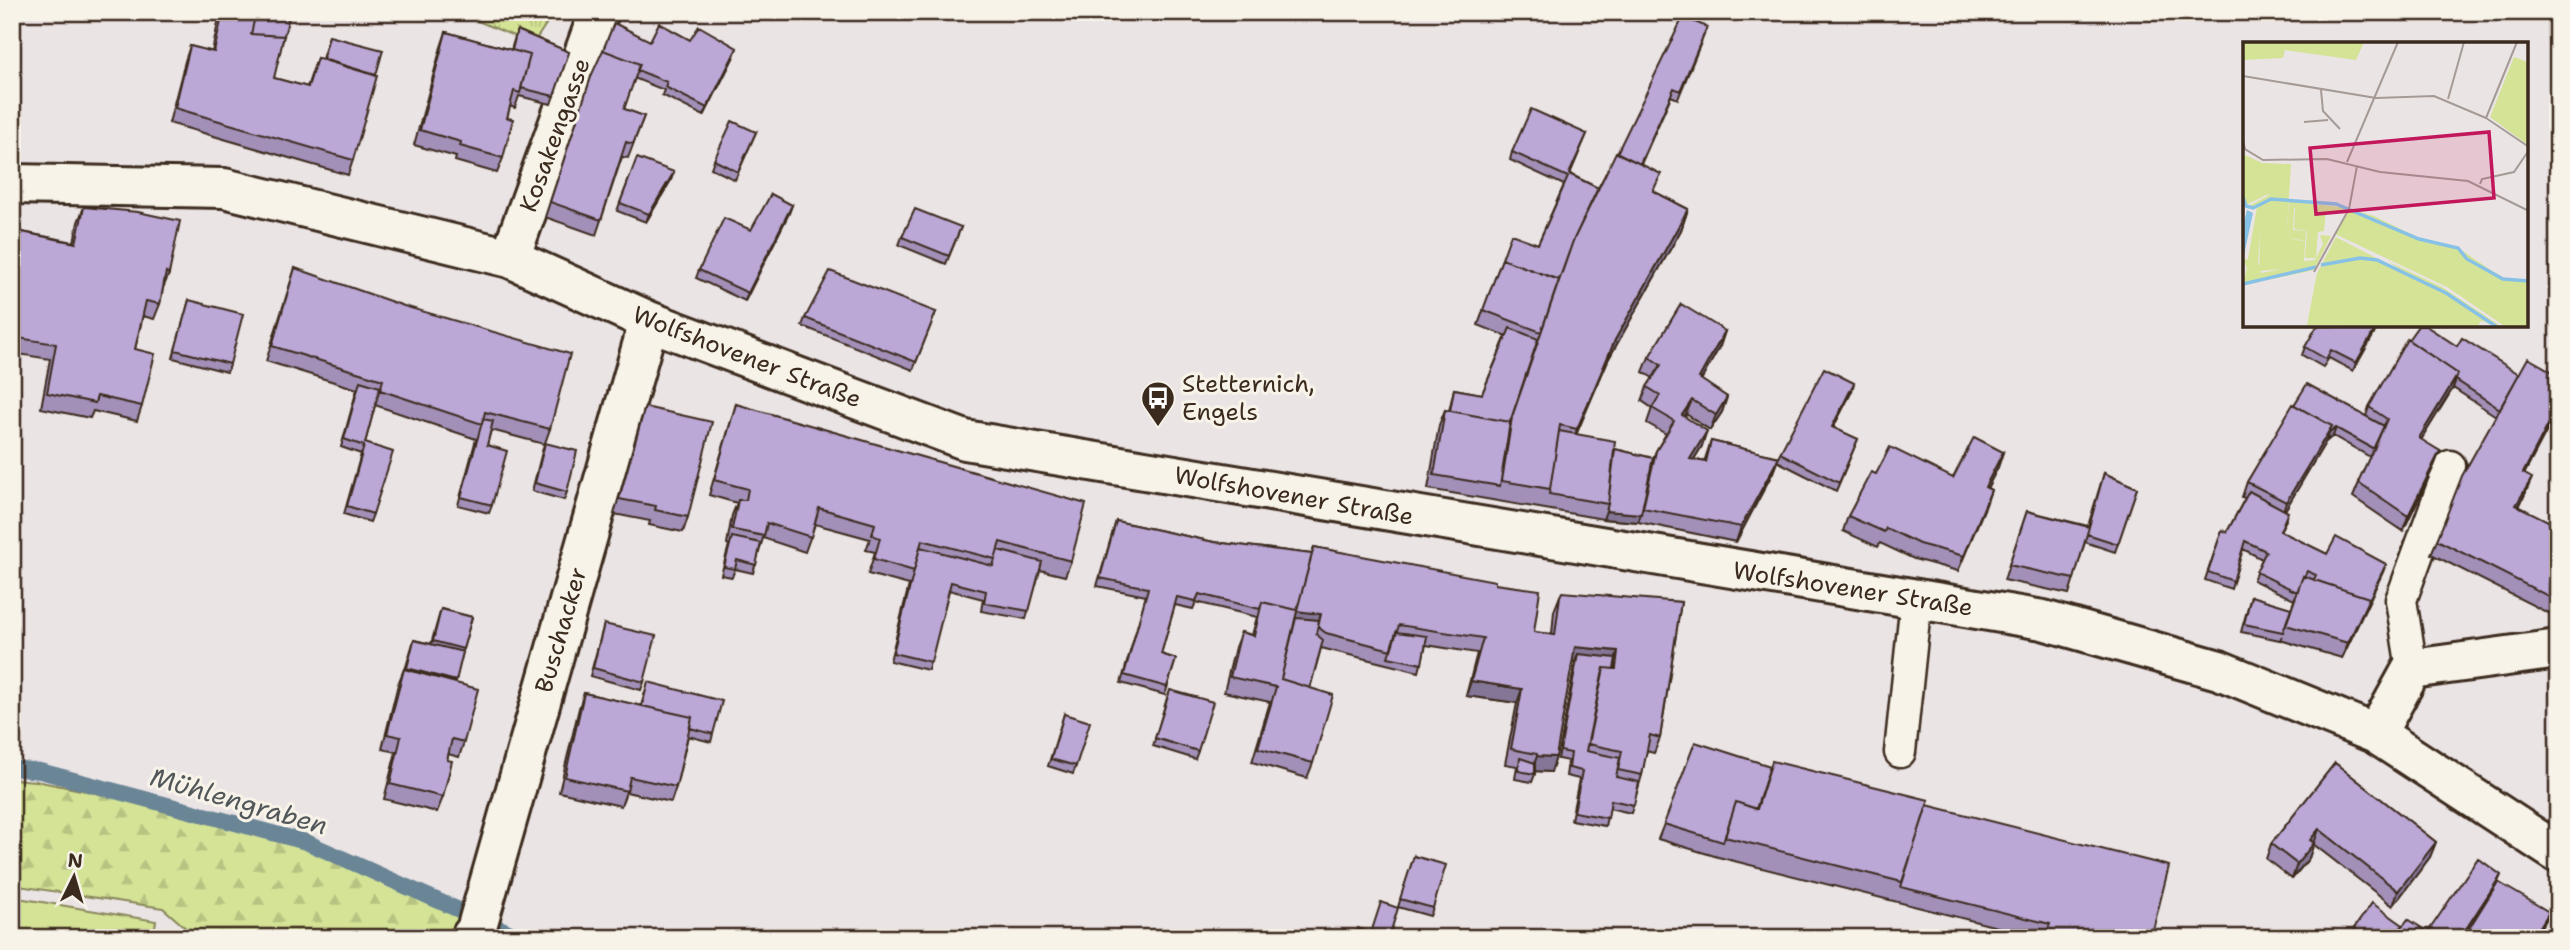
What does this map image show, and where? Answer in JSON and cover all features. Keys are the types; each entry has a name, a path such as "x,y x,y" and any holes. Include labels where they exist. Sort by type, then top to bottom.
{"street":[{"name":"Kosakengasse","path":"510,258 599,12"},
{"name":"Wolfshovener Straße","path":"12,184 224,188 510,258 649,321 965,440 2043,620 2219,670 2376,734 2558,853"},
{"name":"Buschacker","path":"476,924 649,321"},
{"path":"2376,734 2412,669 2558,649"}],"lane":[{"path":"2412,669 2401,600 2449,466"},
{"path":"1900,752 1916,600"}],"green space":[{"path":"456,12 554,12 533,44"},
{"path":"12,779 36,781 310,836 463,915 445,938 197,938 163,908 12,885"},
{"path":"12,897 156,921 153,938 12,938"}],"building":[{"path":"223,12 256,12 251,34 284,36 274,78 308,87 317,58 377,76 353,160 175,108 190,46 214,52"},
{"path":"256,12 273,12 289,17 284,36 251,34"},
{"path":"1683,17 1707,27 1680,91 1674,88 1640,164 1617,153"},
{"path":"614,23 650,41 659,23 690,40 699,26 737,48 707,108 665,87 667,82 637,70 640,64 603,50"},
{"path":"517,30 569,52 554,96 521,88 530,55 512,50"},
{"path":"446,32 530,55 520,93 514,91 507,118 513,119 503,158 460,146 461,142 420,130"},
{"path":"329,36 383,50 376,75 323,59"},
{"path":"603,50 640,64 624,109 644,116 633,144 626,142 601,220 550,202 592,74"},
{"path":"1531,109 1587,134 1569,174 1598,188 1573,241 1559,280 1502,259 1511,234 1538,244 1568,177 1512,152"},
{"path":"732,121 756,132 738,172 714,160"},
{"path":"1616,152 1661,174 1653,191 1688,209 1615,340 1577,429 1560,425 1550,489 1502,481 1512,417 1543,327 1573,241"},
{"path":"637,158 674,172 649,214 620,203"},
{"path":"771,194 792,205 748,293 699,270 724,218 751,230"},
{"path":"84,207 138,212 180,221 160,304 146,301 135,349 155,354 142,406 97,396 95,403 47,393 56,344 12,337 12,230 76,243"},
{"path":"915,209 961,227 949,256 902,237"},
{"path":"1502,259 1559,280 1541,332 1483,310"},
{"path":"295,268 404,306 570,354 550,429 485,412 482,424 380,390 383,380 272,346"},
{"path":"830,271 936,312 916,362 805,318"},
{"path":"189,300 243,314 230,364 175,350"},
{"path":"1681,304 1725,331 1699,378 1727,397 1716,415 1692,400 1682,415 1707,431 1690,459 1706,462 1711,441 1779,457 1741,527 1643,508 1656,451 1674,421 1652,408 1660,395 1647,387 1661,365 1649,357"},
{"path":"2316,327 2376,327 2356,363 2331,350 2326,359 2305,347"},
{"path":"2417,327 2428,327 2457,346 2462,338 2519,374 2500,409 2456,380 2458,374 2408,340"},
{"path":"1510,328 1538,339 1510,422 1450,411 1454,389 1482,394"},
{"path":"2407,339 2458,374 2419,438 2440,451 2408,516 2358,482 2387,419 2369,407"},
{"path":"2528,358 2558,375 2558,406 2523,473 2532,478 2516,505 2558,526 2558,601 2437,540 2462,476"},
{"path":"1824,368 1854,383 1832,427 1858,439 1839,483 1780,453"},
{"path":"360,381 380,387 365,443 393,452 373,514 347,506 364,446 344,439"},
{"path":"2307,384 2384,426 2374,449 2336,428 2329,433 2332,426 2294,405"},
{"path":"736,404 1086,504 1071,561 1000,542 995,559 922,540 914,571 874,559 880,538 872,535 875,524 819,508 811,537 767,523 764,536 734,530 732,529 738,500 746,500 748,489 714,480"},
{"path":"2293,404 2332,426 2286,502 2247,482"},
{"path":"645,407 712,422 688,517 655,510 656,506 619,499"},
{"path":"1445,410 1510,422 1500,486 1434,475"},
{"path":"483,419 493,421 487,445 507,451 492,505 461,497"},
{"path":"1559,431 1615,441 1608,504 1549,494"},
{"path":"1974,437 2003,452 1985,487 1991,490 1964,556 1919,544 1886,528 1884,532 1848,516 1871,472 1876,474 1890,447 1953,478"},
{"path":"545,443 577,451 567,492 535,483"},
{"path":"1615,449 1653,458 1641,514 1606,511"},
{"path":"2104,473 2137,488 2118,544 2087,534"},
{"path":"2249,491 2288,512 2280,531 2327,554 2336,537 2386,564 2367,604 2369,598 2314,580 2316,575 2307,571 2297,592 2256,572 2266,551 2245,541 2233,581 2208,572 2222,530 2227,532"},
{"path":"2027,511 2089,527 2074,579 2009,565"},
{"path":"1116,521 1214,542 1312,554 1297,610 1262,602 1260,609 1199,594 1196,601 1177,597 1161,654 1176,659 1167,687 1124,675 1148,588 1100,578"},
{"path":"732,537 761,543 756,565 737,560 735,569 724,567"},
{"path":"920,547 993,566 998,550 1042,562 1029,611 984,603 986,591 951,582 931,662 893,653"},
{"path":"1314,547 1495,581 1495,584 1540,590 1534,632 1555,635 1562,592 1681,602 1660,738 1650,735 1642,775 1618,770 1622,751 1588,744 1604,668 1616,669 1618,651 1575,647 1556,757 1537,756 1511,749 1522,689 1471,681 1483,638 1399,625 1391,650 1326,633 1318,627 1321,614 1297,611 1281,679 1333,695 1313,763 1258,748 1276,687 1230,677 1241,632 1254,636 1262,602 1297,610"},
{"path":"2303,576 2369,598 2348,643 2286,625"},
{"path":"2251,596 2291,608 2283,632 2244,624"},
{"path":"441,609 472,617 463,649 433,641"},
{"path":"1296,618 1319,620 1316,634 1323,640 1310,688 1281,679"},
{"path":"604,624 656,636 644,682 593,668"},
{"path":"1396,632 1427,636 1422,664 1388,657"},
{"path":"414,640 463,652 456,681 407,668"},
{"path":"1578,654 1616,658 1614,669 1604,668 1586,751 1620,758 1616,777 1639,782 1634,805 1611,800 1608,818 1574,812 1582,771 1569,768 1571,753 1560,751"},
{"path":"404,669 478,689 464,742 452,739 447,760 452,761 443,797 390,784 401,737 387,734"},
{"path":"648,682 722,701 713,734 690,728 692,717 642,706"},
{"path":"1170,690 1213,702 1198,751 1155,738"},
{"path":"584,693 692,717 676,787 630,777 627,791 565,777"},
{"path":"1064,714 1090,722 1076,766 1051,759"},
{"path":"1695,742 1770,766 1756,809 1736,802 1723,842 1664,824"},
{"path":"1520,758 1535,763 1535,774 1518,771"},
{"path":"1772,761 1929,800 1902,882 1725,837 1736,802 1757,809"},
{"path":"2335,763 2436,842 2398,891 2319,829 2310,840 2314,843 2297,864 2271,844"},
{"path":"1927,805 2169,866 2151,938 2045,938 2050,924 1901,887"},
{"path":"1414,856 1446,865 1433,908 1400,899"},
{"path":"2478,858 2501,875 2460,938 2394,938 2408,919 2428,932"},
{"path":"2498,882 2549,912 2533,938 2463,938"},
{"path":"1381,902 1398,908 1390,934 1400,938 1355,938 1358,928 1371,933"},
{"path":"2372,903 2403,925 2394,938 2347,938"}],"waterway":[{"name":"Mühlengraben","path":"12,768 40,771 306,842 522,938"}],"place":[{"name":"Stetternich, Engels","path":"1158,428"}]}
